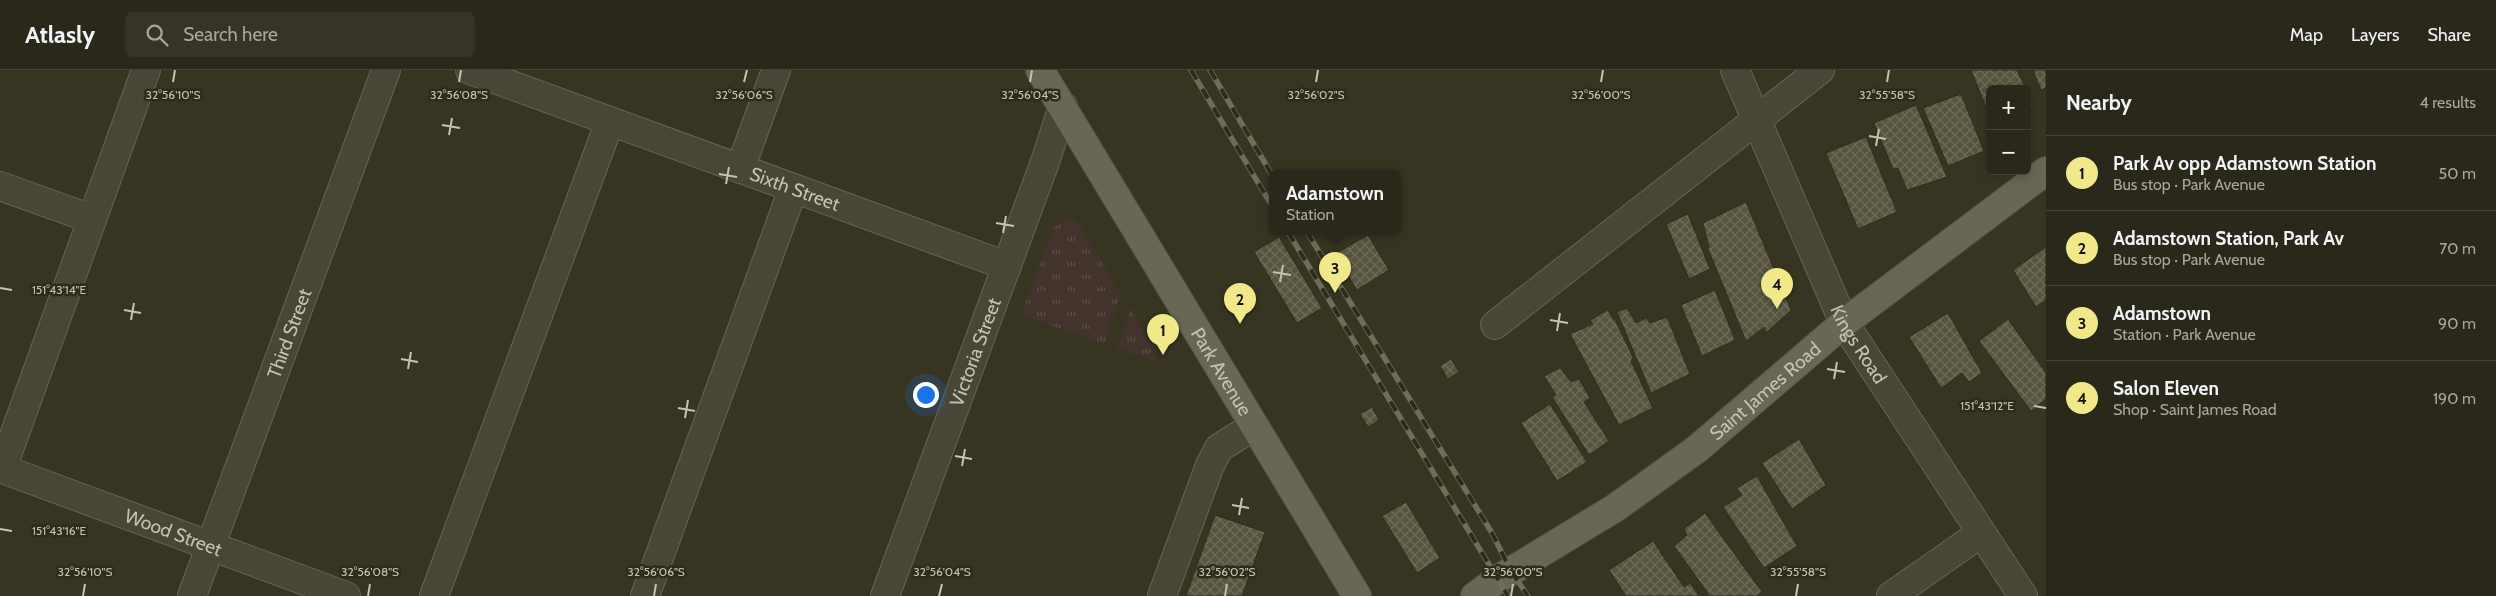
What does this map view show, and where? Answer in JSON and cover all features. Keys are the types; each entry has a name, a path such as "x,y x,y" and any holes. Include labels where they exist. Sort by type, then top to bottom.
{"main road":[{"name":"Park Avenue","path":"1040,70 1357,596"},
{"name":"Saint James Road","path":"1476,596 1498,579 1615,508 1697,449 1844,323 2046,171"}],"street":[{"path":"1,468 146,70"},
{"name":"Third Street","path":"192,596 386,70"},
{"name":"Sixth Street","path":"470,70 1006,266"},
{"path":"740,169 776,70"},
{"name":"Kings Road","path":"1735,70 1844,323 2023,596"},
{"path":"1495,326 1820,70"},
{"name":"Victoria Street","path":"885,596 1045,162 1062,106"},
{"path":"434,596 610,121"},
{"path":"0,186 92,219"},
{"path":"645,596 794,189"},
{"path":"1162,596 1210,465 1219,448 1254,426"},
{"name":"Wood Street","path":"1,468 346,596"},
{"path":"1891,596 1981,532"}],"green space":[{"path":"1070,217 1080,226 1121,294 1104,344 1021,315 1054,227"},
{"path":"1131,309 1159,362 1116,348"}],"building":[{"path":"1971,70 2017,70 2024,85 1986,85 1986,108"},
{"path":"2033,70 2046,70 2046,88 2041,90"},
{"path":"1961,94 1984,151 1948,166 1923,108"},
{"path":"1916,105 1947,177 1907,190 1898,168 1893,169 1874,123"},
{"path":"1866,137 1897,212 1858,229 1826,153"},
{"path":"1746,202 1791,310 1766,333 1764,327 1746,341 1708,249 1703,223"},
{"path":"1688,214 1710,269 1689,279 1666,224"},
{"path":"1368,235 1389,270 1357,290 1335,254"},
{"path":"1279,237 1322,308 1297,323 1254,252"},
{"path":"2046,247 2046,300 2036,307 2013,270"},
{"path":"1715,290 1735,340 1702,356 1681,305"},
{"path":"1627,308 1636,323 1646,318 1650,323 1667,317 1690,374 1651,393 1617,312"},
{"path":"1608,310 1614,318 1633,357 1631,361 1653,408 1619,425 1570,334 1593,324 1590,320"},
{"path":"1948,313 1982,373 1969,382 1962,373 1941,388 1909,337"},
{"path":"2008,319 2046,373 2046,399 2031,411 1979,341"},
{"path":"1451,359 1459,372 1448,379 1440,366"},
{"path":"1560,368 1571,382 1579,379 1590,398 1584,402 1609,441 1589,455 1552,397 1556,395 1544,376"},
{"path":"1550,404 1587,462 1557,481 1521,423"},
{"path":"1372,407 1379,420 1368,427 1360,414"},
{"path":"1799,439 1826,485 1792,509 1762,463"},
{"path":"1757,476 1797,546 1764,568 1723,507 1742,495 1737,488"},
{"path":"1406,502 1440,558 1417,573 1382,516"},
{"path":"1705,513 1762,592 1757,596 1710,596 1674,546 1687,535 1684,529"},
{"path":"1215,515 1265,532 1242,596 1186,596"},
{"path":"1653,541 1684,587 1690,583 1699,596 1626,596 1609,570"}],"railway":[{"path":"1191,70 1269,201"},
{"path":"1210,70 1269,170"},
{"path":"1290,235 1508,596"},
{"path":"1309,235 1492,533 1511,571 1528,596"}],"place":[{"name":"Adamstown","path":"1335,293"},
{"name":"Salon Eleven","path":"1777,309"},
{"name":"Adamstown Station, Park Av","path":"1240,324"},
{"name":"Park Av opp Adamstown Station","path":"1163,355"}]}
